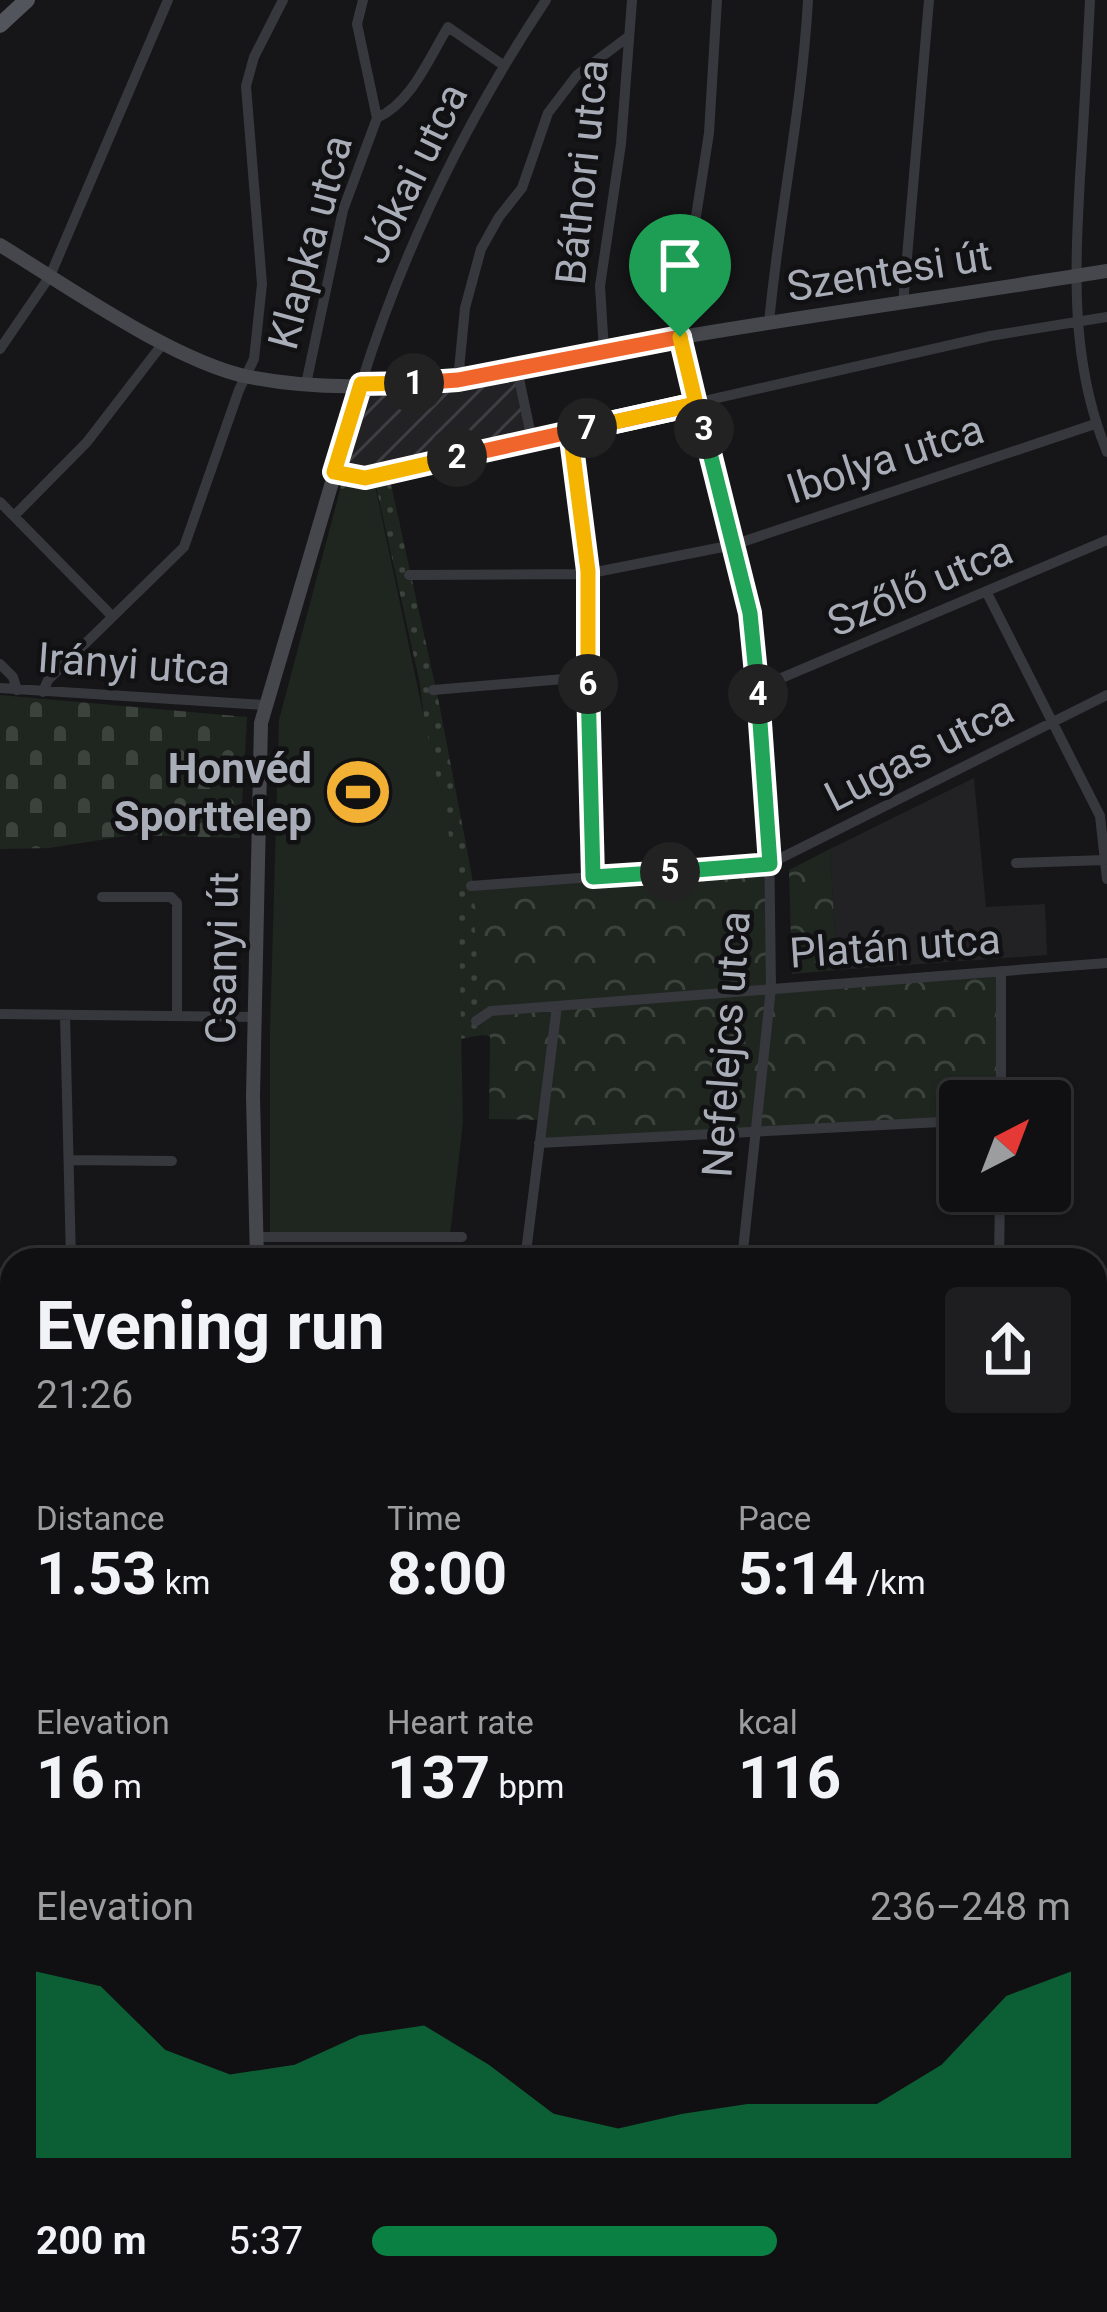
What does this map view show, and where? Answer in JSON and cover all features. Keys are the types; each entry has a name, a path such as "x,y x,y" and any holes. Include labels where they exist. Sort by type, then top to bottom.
{"main road":[{"path":"0,25 20,2"}],"street":[{"path":"0,349 50,276 168,0"},
{"path":"43,692 48,680 184,547 254,359 262,284 246,86 254,57 283,0"},
{"name":"Klapka utca","path":"306,384 344,210 377,118 357,24 363,0"},
{"name":"Jókai utca","path":"361,384 389,301 442,177 503,65 546,0"},
{"name":"Báthori utca","path":"604,351 600,286 621,145 632,0"},
{"path":"680,337 709,133 717,0"},
{"path":"769,323 797,130 808,0"},
{"path":"903,304 929,0"},
{"path":"1090,0 1076,322 1095,424 1107,452"},
{"name":"Klapka utca","path":"377,118 406,96 448,27 503,65"},
{"path":"458,380 465,308 482,249 522,188 548,113 577,75 628,38"},
{"name":"Szentesi út","path":"0,245 164,342 221,369 306,384 458,380 680,337 1107,271"},
{"path":"334,472 357,478 373,476 990,336 1107,317"},
{"name":"Nefelejcs utca","path":"680,337 750,613 758,688 770,864 772,988 743,1248"},
{"path":"14,516 87,442 164,342"},
{"path":"517,369 532,440"},
{"name":"Csanyi út","path":"256,1248 258,758 264,705 361,384"},
{"name":"Ibolya utca","path":"409,575 588,574 733,545 1095,424"},
{"path":"570,431 588,574 593,877"},
{"path":"0,502 112,616"},
{"name":"Szőlő utca","path":"758,688 1107,540"},
{"path":"987,593 1105,823 1107,879"},
{"path":"0,664 14,677 16,690"},
{"path":"433,690 588,677"},
{"name":"Irányi utca","path":"0,688 264,705"},
{"name":"Lugas utca","path":"471,886 770,864 1107,695"},
{"path":"1016,863 1105,860"},
{"path":"102,897 171,897 177,903 177,1013"},
{"name":"Platán utca","path":"476,1021 490,1011 1107,963"},
{"path":"1001,971 1001,1080"},
{"path":"526,1248 557,1006"},
{"path":"0,1014 255,1017"},
{"path":"65,1015 70,1248"},
{"path":"539,1143 939,1122"},
{"path":"68,1160 172,1161"},
{"path":"999,1248 1000,1212"},
{"path":"256,1237 462,1237"}],"shaded area":[{"path":"515,371 529,439 368,475 344,472 369,388"},
{"path":"974,778 986,907 1045,904 1047,955 837,970 830,849"}],"green space":[{"path":"388,471 472,876 482,1035 461,1039 420,684 376,486 340,490 344,472 358,476"},
{"name":"Honvéd Sporttelep","path":"375,485 458,878 463,1123 450,1235 270,1237 270,1030 279,720 340,490"},
{"path":"0,695 247,717 240,838 132,835 49,848 0,849"},
{"path":"830,849 837,970 792,974 789,870"},
{"path":"769,864 772,988 1001,971 1001,1080 939,1080 939,1122 539,1143 542,1120 489,1119 490,1036 482,1035 472,886"}],"place":[{"name":"Honvéd Sporttelep","path":"358,792"}],"route":[{"path":"680,337 458,380 361,384 334,472 365,478 570,431 696,404 750,613 770,864 593,877 588,571 570,431 696,404 680,337"}]}
